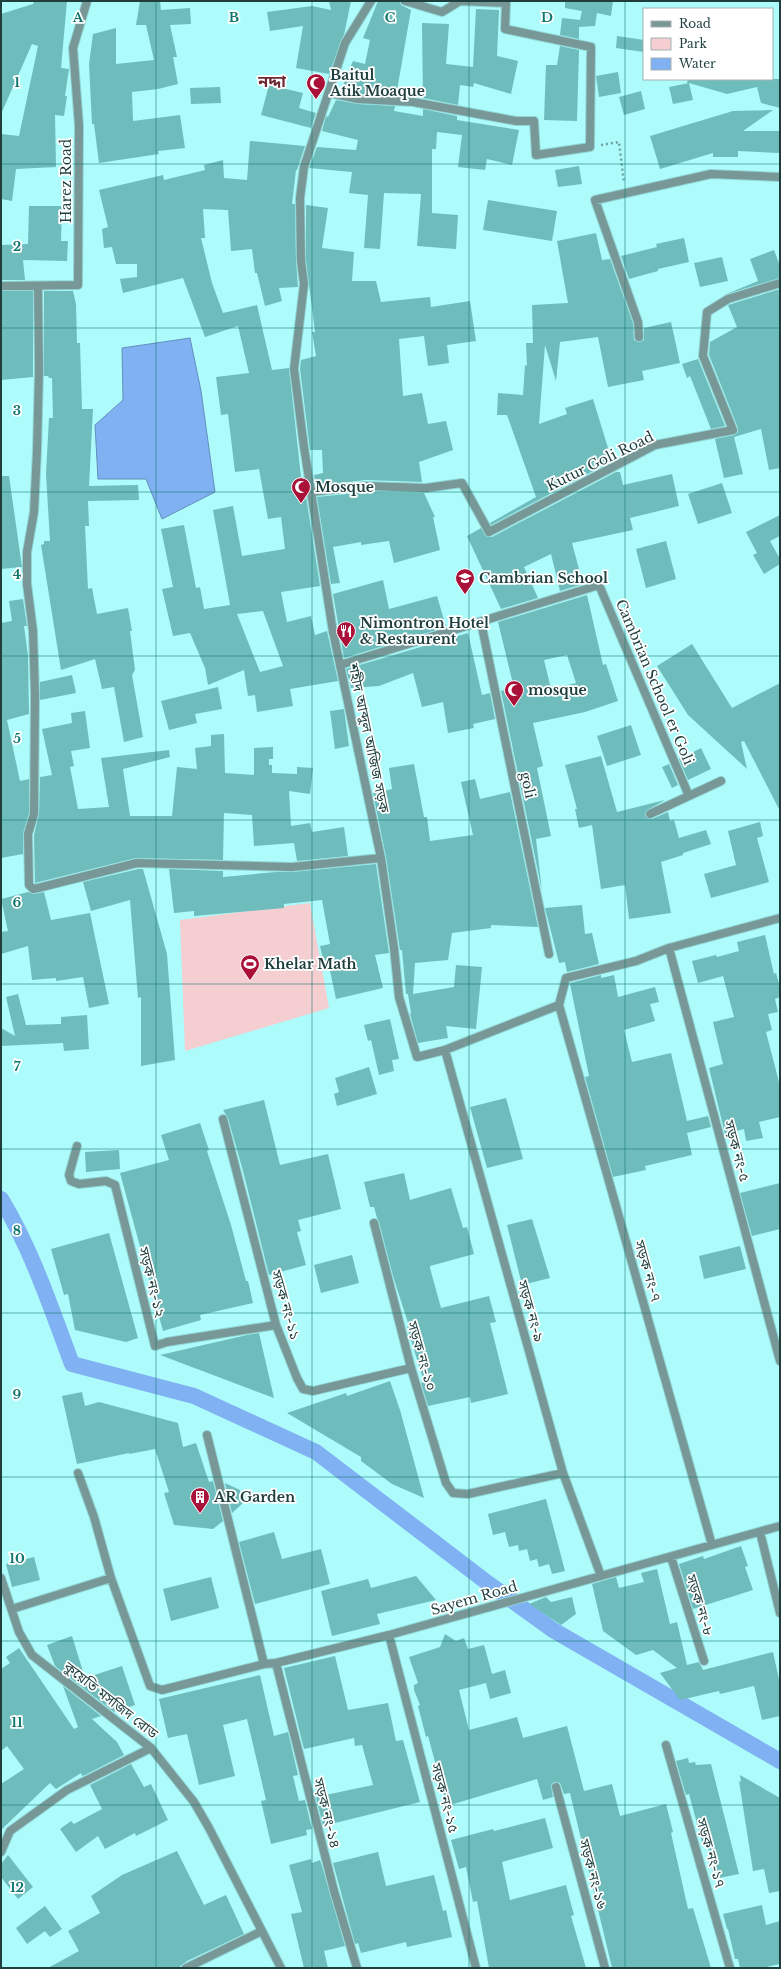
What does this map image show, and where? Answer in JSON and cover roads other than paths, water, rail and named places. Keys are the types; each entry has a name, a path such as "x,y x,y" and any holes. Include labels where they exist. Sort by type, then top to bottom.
{"street":[{"name":"Harez Road","path":"1,286 78,285 79,126 74,48 87,1"},
{"name":"শহীদ আব্দুল আজিজ সড়ক","path":"371,1 345,43 304,167 300,198 301,261 304,284 294,369 311,492 333,632 381,858 394,948 399,997 417,1057 445,1050"},
{"path":"329,93 358,100 413,102 516,120 534,121 536,155 590,147 591,47 506,29 506,3 460,1 442,12 405,1"},
{"path":"639,337 638,322 595,200 711,174 780,177"},
{"name":"Kutur Goli Road","path":"311,492 366,486 426,488 462,483 489,532 655,445 733,430 703,356 707,312 728,299 780,283"},
{"path":"38,286 39,371 37,451 34,512 27,552 28,584 33,631 35,694 34,814 28,834 30,886 33,889 38,888 137,863 292,867 381,858"},
{"name":"Cambrian School er Goli","path":"340,665 599,585 689,796 720,781 685,798 671,804 664,808 650,814"},
{"name":"goli","path":"481,622 549,954"},
{"path":"445,1050 559,1005 566,978 636,961 669,948 780,918"},
{"name":"সড়ক নং-৫","path":"669,948 780,1361"},
{"name":"সড়ক নং-৭","path":"559,1005 712,1545"},
{"name":"সড়ক নং-৯","path":"445,1050 563,1473 601,1576"},
{"name":"সড়ক নং-১১","path":"223,1119 276,1325 296,1378 303,1389 313,1391 410,1368"},
{"name":"সড়ক নং-১২","path":"77,1146 69,1175 71,1181 79,1184 106,1181 115,1185 155,1346 166,1342 276,1325"},
{"name":"সড়ক নং-১০","path":"374,1223 410,1368 446,1483 453,1493 468,1494 563,1473"},
{"path":"206,1436 264,1664"},
{"path":"12,1609 111,1578 94,1518 78,1473"},
{"name":"Sayem Road","path":"111,1578 150,1686 162,1690 172,1686 264,1664 276,1663 389,1635 780,1526"},
{"path":"760,1532 780,1613"},
{"name":"সড়ক নং-৮","path":"671,1557 704,1661"},
{"name":"কুয়েতি মসজিদ রোড","path":"1,1578 19,1632 32,1655 151,1748 194,1802 209,1828 281,1968"},
{"name":"সড়ক নং-১৫","path":"389,1635 476,1968"},
{"name":"সড়ক নং-১৪","path":"276,1663 334,1891 357,1968"},
{"name":"সড়ক নং-১৭","path":"666,1745 730,1968"},
{"path":"1,1852 10,1831 67,1790 151,1748"},
{"name":"সড়ক নং-১৬","path":"556,1787 605,1968"},
{"path":"186,1968 262,1931"}],"water":[{"path":"190,338 201,391 215,492 162,519 146,479 98,479 95,425 123,400 122,348"}],"waterway":[{"path":"1,1199 32,1259 72,1364 194,1396 316,1452 489,1584 553,1630 780,1761"}],"place":[{"name":"Baitul Atik Moaque","path":"316,100"},
{"name":"Mosque","path":"301,504"},
{"name":"Cambrian School","path":"465,595"},
{"name":"Nimontron Hotel & Restaurent","path":"346,648"},
{"name":"mosque","path":"514,707"},
{"name":"Khelar Math","path":"250,981"},
{"name":"AR Garden","path":"200,1514"}],"district":[{"name":"নদ্দা","path":"272,81"}]}
